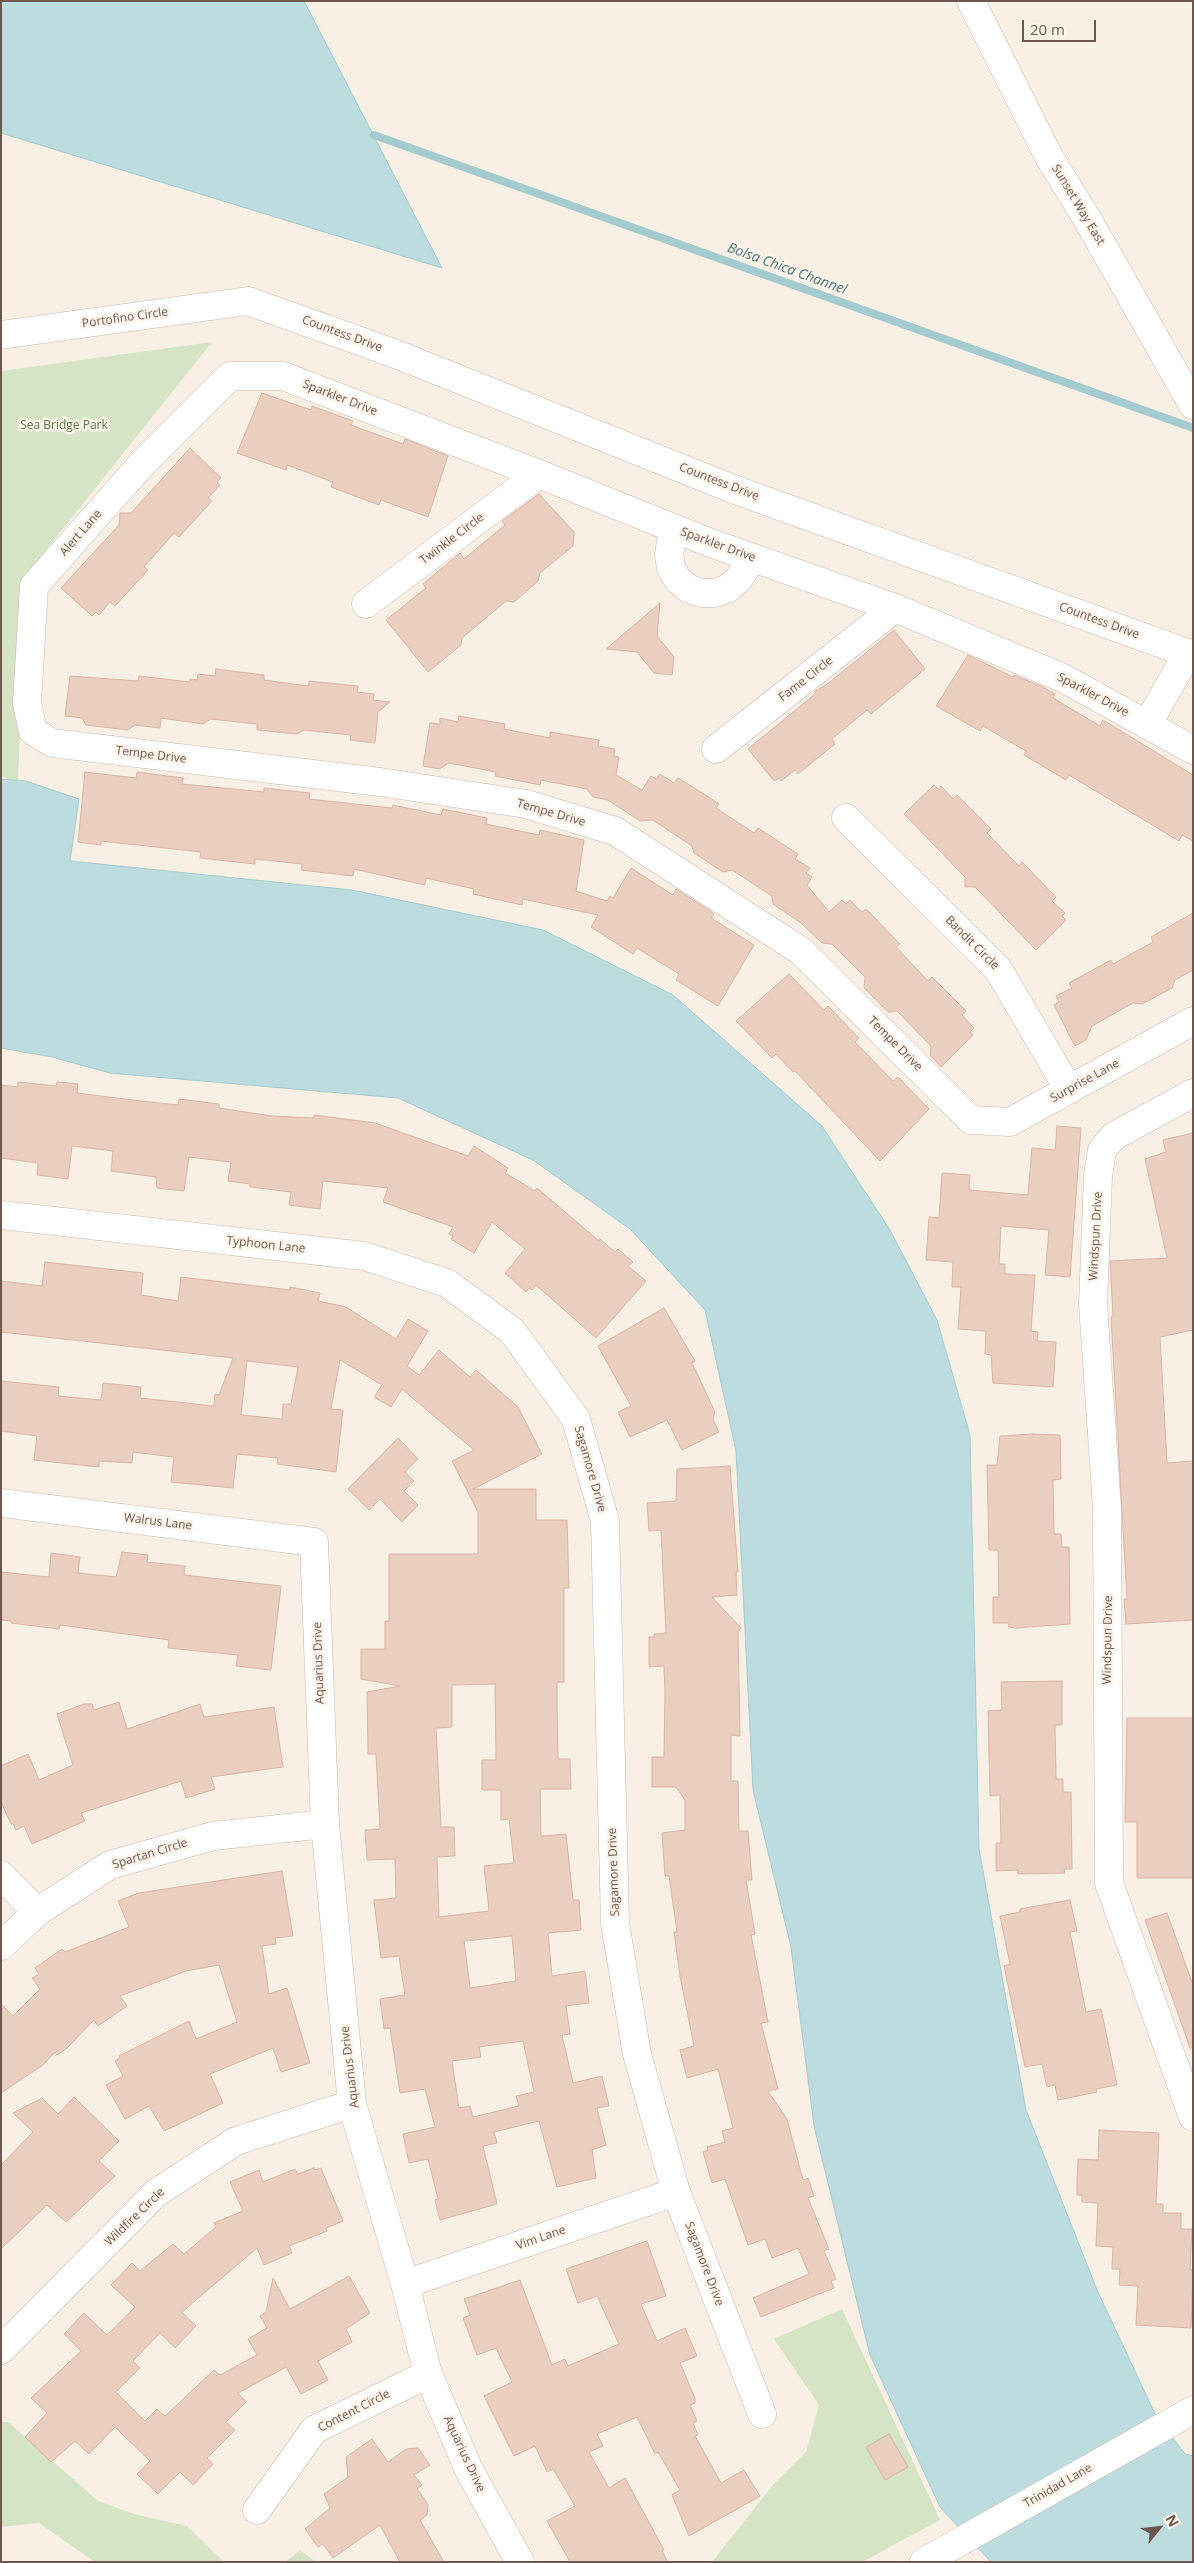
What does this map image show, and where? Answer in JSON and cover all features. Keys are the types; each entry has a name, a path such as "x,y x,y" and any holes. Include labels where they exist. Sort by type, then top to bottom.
{"street":[{"name":"Sunset Way East","path":"971,1 1049,157 1193,405"},
{"name":"Portofino Circle","path":"1,335 248,301"},
{"name":"Countess Drive","path":"248,301 396,354 733,488 1190,654"},
{"name":"Sparkler Drive","path":"230,376 283,376 539,474 677,530 895,608 1063,678 1193,750"},
{"name":"Alert Lane","path":"33,731 27,703 34,586 142,464 230,376"},
{"name":"Twinkle Circle","path":"366,604 539,474"},
{"path":"677,530 670,549 671,568 678,580 689,589 701,593 715,593 727,589 738,580 745,569 747,556"},
{"name":"Fame Circle","path":"716,749 895,608"},
{"path":"1147,725 1190,654"},
{"name":"Tempe Drive","path":"33,731 52,743 380,782 526,804 615,832 801,951 971,1120"},
{"name":"Bandit Circle","path":"846,818 998,969 1069,1090"},
{"name":"Surprise Lane","path":"971,1120 1010,1122 1193,1021"},
{"name":"Windspun Drive","path":"1193,1093 1114,1136 1102,1150 1098,1176 1093,1304 1107,1508 1109,1883 1193,2118"},
{"name":"Typhoon Lane","path":"1,1215 364,1256 447,1283 512,1331"},
{"name":"Sagamore Drive","path":"512,1331 576,1419 605,1521 615,1922 637,2054 676,2192 762,2414"},
{"name":"Walrus Lane","path":"1,1503 314,1542"},
{"name":"Aquarius Drive","path":"314,1542 325,1824 352,2104 406,2284 428,2374 469,2470 520,2562"},
{"name":"Spartan Circle","path":"1,1946 37,1912 110,1865 213,1836 325,1824"},
{"path":"1,1875 37,1912"},
{"name":"Wildfire Circle","path":"1,2350 156,2193 236,2141 352,2104"},
{"name":"Vim Lane","path":"406,2284 676,2192"},
{"name":"Content Circle","path":"257,2510 314,2430 428,2374"},
{"name":"Trinidad Lane","path":"924,2562 1190,2412"}],"green space":[{"name":"Sea Bridge Park","path":"212,342 26,575 18,781 1,777 1,371"},
{"path":"842,2309 940,2520 862,2562 712,2562 773,2485 806,2452 819,2405 774,2339"},
{"path":"1,2422 8,2422 98,2501 137,2515 187,2526 224,2562 95,2562 39,2523 1,2527"},
{"path":"300,2550 316,2562 285,2562"}],"water":[{"path":"1,1 304,1 442,268 1,133"},
{"path":"1,779 26,781 79,799 70,861 352,890 543,930 673,995 822,1126 890,1230 937,1320 970,1435 979,1849 1026,2110 1097,2290 1156,2416 1185,2454 1193,2456 1193,2562 991,2562 940,2507 870,2355 814,2126 791,1947 753,1790 736,1451 705,1310 630,1229 533,1160 398,1098 110,1073 52,1057 1,1048"}],"building":[{"path":"262,393 311,410 312,406 353,421 351,425 403,444 405,439 448,456 428,517 381,500 379,505 331,487 333,482 287,465 286,470 237,453"},
{"path":"190,448 221,478 217,482 220,485 208,498 212,501 179,537 174,533 144,567 148,570 115,606 110,602 99,615 96,612 92,616 61,588 119,525 120,513 131,513"},
{"path":"539,494 574,532 573,546 540,573 538,581 514,602 506,601 462,638 461,645 428,672 386,620 426,588 423,584 460,553 464,559 505,525 502,521"},
{"path":"660,603 657,636 674,657 672,675 654,673 637,652 606,649"},
{"path":"894,630 925,669 871,714 867,710 832,739 835,744 798,774 795,770 781,781 779,778 774,781 748,749 815,694 815,691 826,685"},
{"path":"968,655 1013,677 1014,675 1041,686 1055,694 1053,698 1100,726 1103,720 1193,775 1193,841 1182,835 1179,841 1069,775 1066,780 1024,755 1026,751 983,726 980,731 936,706"},
{"path":"216,669 264,675 264,680 309,686 309,681 358,686 357,692 374,694 373,700 390,702 378,712 375,743 350,740 351,735 304,730 297,734 257,730 257,724 211,719 203,724 161,718 160,728 135,725 128,730 86,725 82,718 65,716 70,676 138,681 139,676 190,682 190,679 197,680 198,674 215,676"},
{"path":"459,716 505,724 504,729 550,738 550,732 599,740 598,746 615,749 614,756 619,757 616,775 642,790 651,776 656,779 660,774 674,783 678,778 704,794 719,804 716,808 754,833 758,828 798,854 795,859 810,868 806,873 812,877 807,885 829,912 842,900 846,904 850,900 862,912 866,909 900,944 896,947 928,981 932,977 966,1011 962,1015 974,1028 970,1032 973,1035 941,1067 930,1055 931,1046 897,1011 888,1012 864,988 865,977 832,944 822,943 801,923 773,904 772,896 732,870 723,872 694,853 692,846 653,820 640,821 608,800 593,797 587,789 541,780 540,785 495,776 496,772 449,763 439,769 423,766 430,723 440,724 440,718 458,722"},
{"path":"85,772 136,778 137,772 183,778 182,784 264,792 264,788 310,793 309,799 392,808 393,805 441,815 443,809 487,818 486,824 539,835 540,830 584,840 576,891 607,901 610,896 613,898 631,868 673,895 676,889 714,914 711,918 754,945 718,1006 676,980 679,974 637,948 633,954 591,927 598,915 523,899 522,905 473,894 474,889 426,878 425,885 354,869 353,876 301,870 302,864 255,859 255,864 200,858 201,852 101,841 101,845 78,842"},
{"path":"934,785 938,789 941,786 953,799 957,795 991,829 987,833 1019,866 1022,862 1056,897 1052,901 1065,913 1062,916 1066,920 1036,950 975,887 965,887 965,877 904,814"},
{"path":"1193,913 1193,970 1175,980 1172,988 1142,1004 1133,1003 1092,1026 1086,1040 1075,1046 1054,1005 1059,1002 1056,996 1072,988 1069,983 1111,960 1113,964 1153,942 1151,937"},
{"path":"789,974 824,1010 828,1006 859,1038 855,1042 893,1081 898,1077 929,1109 880,1161 795,1071 793,1072 776,1054 772,1058 736,1021"},
{"path":"18,1082 56,1086 57,1082 78,1084 77,1093 178,1105 179,1099 219,1104 219,1108 272,1116 314,1118 314,1115 375,1123 468,1156 474,1146 508,1168 505,1173 535,1191 537,1188 599,1241 600,1239 615,1252 618,1249 633,1262 628,1266 646,1281 596,1338 536,1285 532,1290 529,1288 526,1292 505,1273 525,1249 492,1222 474,1253 451,1239 453,1236 449,1234 453,1227 383,1202 388,1188 323,1181 320,1209 289,1205 291,1192 250,1187 250,1184 228,1181 231,1162 189,1157 184,1191 157,1188 156,1177 111,1171 113,1151 72,1146 68,1179 37,1175 38,1163 1,1158 1,1085 18,1087"},
{"path":"1057,1126 1081,1128 1070,1277 1045,1275 1049,1230 1001,1226 999,1264 1005,1264 1005,1274 1035,1275 1031,1331 1038,1332 1037,1341 1056,1342 1053,1387 993,1383 991,1355 985,1354 986,1331 958,1329 961,1287 952,1287 953,1262 926,1260 929,1217 939,1218 942,1173 970,1175 969,1190 1028,1195 1032,1148 1055,1150"},
{"path":"1193,1133 1193,1330 1160,1337 1167,1463 1193,1461 1193,1620 1126,1624 1124,1599 1127,1599 1111,1317 1113,1316 1110,1261 1167,1258 1145,1159 1166,1152 1163,1140"},
{"path":"45,1262 143,1273 141,1295 178,1301 181,1277 290,1290 290,1287 320,1293 318,1301 346,1307 396,1339 408,1319 428,1331 407,1366 419,1375 439,1350 470,1377 476,1370 518,1407 542,1454 473,1489 536,1489 536,1520 567,1520 569,1588 564,1588 564,1682 557,1682 557,1708 558,1759 570,1759 571,1789 540,1789 541,1836 566,1834 573,1900 579,1900 581,1930 548,1933 552,1976 585,1971 589,2003 566,2006 570,2034 562,2035 573,2083 602,2076 609,2106 597,2108 606,2145 592,2150 596,2178 557,2187 539,2121 494,2132 497,2143 483,2146 497,2204 440,2220 435,2200 438,2199 428,2159 409,2163 403,2134 435,2127 425,2089 400,2093 390,2028 384,2029 380,1999 405,1995 399,1956 381,1958 374,1900 396,1898 395,1859 367,1860 365,1830 380,1829 376,1754 368,1754 367,1692 400,1686 361,1679 361,1649 385,1649 385,1621 389,1621 389,1554 478,1554 478,1512 452,1461 474,1450 402,1389 391,1407 374,1397 382,1385 340,1360 331,1409 343,1410 336,1472 277,1464 278,1458 237,1454 233,1488 171,1482 174,1457 133,1452 132,1463 99,1461 99,1467 34,1460 37,1436 1,1431 1,1381 59,1387 58,1396 101,1400 103,1383 141,1387 140,1398 214,1406 215,1394 219,1395 233,1358 1,1332 1,1281 42,1286","holes":["247,1361 298,1367 291,1404 283,1404 282,1419 241,1415","495,1684 496,1760 482,1760 482,1790 501,1790 501,1820 509,1819 514,1863 484,1866 489,1911 439,1917 437,1857 455,1856 454,1827 441,1827 436,1728 452,1727 452,1685","512,1936 516,1981 470,1988 464,1941","523,2041 534,2092 516,2096 519,2106 473,2117 470,2106 459,2108 452,2061 481,2057 479,2047"]},
{"path":"664,1308 695,1361 692,1363 715,1412 713,1419 719,1432 682,1450 667,1420 630,1437 618,1412 631,1406 598,1346"},
{"path":"1060,1435 1061,1479 1053,1480 1054,1534 1061,1534 1062,1547 1069,1547 1070,1624 1016,1628 1009,1627 1008,1623 993,1623 993,1597 999,1597 998,1550 989,1550 987,1465 997,1465 1000,1436"},
{"path":"398,1438 418,1459 405,1472 414,1481 404,1491 418,1505 402,1522 380,1499 369,1510 348,1489"},
{"path":"730,1466 738,1572 736,1572 737,1595 712,1597 741,1628 738,1632 740,1736 731,1735 731,1781 738,1781 739,1831 748,1831 752,1880 746,1880 755,1934 751,1935 768,2022 761,2023 778,2089 768,2091 787,2119 803,2180 808,2178 814,2196 808,2198 829,2249 824,2251 836,2279 831,2281 834,2288 761,2317 753,2298 809,2274 798,2248 772,2258 765,2239 748,2245 725,2179 712,2183 703,2152 708,2150 707,2147 725,2142 722,2131 733,2128 718,2069 687,2078 680,2050 694,2046 680,1976 674,1932 677,1932 669,1876 665,1876 662,1833 685,1830 685,1800 676,1787 652,1787 652,1757 664,1757 665,1692 664,1666 649,1667 649,1637 654,1637 654,1634 666,1633 661,1530 649,1531 647,1503 676,1501 677,1469"},
{"path":"122,1552 148,1555 147,1562 185,1566 184,1575 281,1586 271,1670 236,1666 238,1655 168,1648 169,1640 60,1625 59,1629 1,1620 1,1572 49,1577 51,1553 80,1557 78,1573 116,1577"},
{"path":"1062,1681 1062,1725 1055,1725 1056,1779 1063,1779 1063,1792 1071,1792 1072,1869 1064,1869 1065,1873 1018,1874 1018,1870 996,1871 996,1843 1001,1843 1000,1795 990,1796 988,1711 1002,1710 1001,1682"},
{"path":"119,1702 127,1729 200,1704 204,1717 274,1707 283,1767 211,1777 215,1789 186,1798 181,1781 81,1813 85,1821 32,1844 24,1826 16,1830 13,1823 11,1824 1,1802 1,1766 28,1754 39,1780 73,1765 57,1714 84,1704 92,1704 94,1710"},
{"path":"1127,1718 1193,1718 1193,1878 1137,1878 1137,1822 1125,1822"},
{"path":"282,1871 293,1936 275,1938 276,1944 262,1946 269,1994 287,1988 310,2063 281,2072 273,2048 210,2074 223,2103 164,2131 149,2106 125,2119 106,2085 123,2076 115,2061 120,2058 119,2056 189,2021 196,2039 237,2022 219,1965 186,1971 120,1996 127,2006 98,2026 94,2020 67,2048 57,2055 55,2052 43,2065 1,2093 1,2004 13,2016 40,1989 32,1978 39,1974 35,1968 62,1949 65,1952 129,1927 118,1901 139,1893"},
{"path":"1070,1900 1077,1931 1070,1932 1086,2012 1101,2009 1117,2085 1096,2089 1097,2092 1058,2100 1055,2085 1047,2087 1042,2064 1025,2067 1004,1966 1010,1964 1000,1916 1020,1912 1020,1909"},
{"path":"1167,1913 1193,1985 1193,2048 1190,2048 1145,1920"},
{"path":"74,2097 119,2141 99,2161 115,2176 66,2222 47,2205 1,2249 1,2165 33,2132 13,2113 42,2098 58,2114"},
{"path":"1099,2130 1159,2133 1156,2204 1163,2204 1163,2213 1181,2213 1181,2229 1192,2229 1190,2270 1193,2270 1191,2328 1136,2325 1138,2286 1119,2285 1120,2269 1112,2269 1113,2247 1096,2246 1098,2203 1082,2202 1082,2195 1077,2195 1077,2181 1078,2159 1098,2160"},
{"path":"314,2168 315,2170 321,2168 343,2221 326,2228 327,2231 289,2246 292,2253 264,2265 257,2248 182,2312 196,2326 175,2348 160,2333 133,2361 140,2368 116,2392 145,2421 157,2409 165,2416 214,2370 220,2375 257,2355 248,2339 267,2328 260,2316 266,2312 273,2278 290,2309 349,2276 370,2313 346,2329 352,2342 318,2361 328,2380 301,2394 286,2367 238,2393 246,2402 226,2422 235,2430 207,2458 213,2464 193,2485 180,2472 158,2494 137,2474 150,2461 115,2427 89,2454 75,2441 51,2462 25,2437 47,2413 31,2398 81,2351 64,2334 84,2313 107,2335 135,2307 111,2285 132,2263 140,2271 173,2244 184,2254 216,2227 214,2223 243,2211 230,2182 259,2170 263,2182 295,2169 298,2174"},
{"path":"647,2241 666,2296 641,2304 657,2341 685,2328 697,2356 680,2363 695,2398 695,2403 690,2405 697,2421 693,2423 698,2435 695,2436 721,2483 744,2470 760,2496 689,2536 672,2495 680,2490 658,2452 655,2454 637,2417 597,2434 603,2446 589,2452 609,2488 625,2478 664,2550 662,2551 668,2562 570,2562 547,2521 575,2506 553,2469 547,2472 535,2446 514,2456 484,2396 512,2382 496,2348 477,2355 463,2318 470,2315 464,2299 520,2280 552,2365 565,2359 568,2366 619,2344 597,2296 578,2303 566,2269"},
{"path":"889,2434 908,2467 885,2480 866,2447"},
{"path":"372,2439 388,2462 406,2449 418,2448 430,2465 414,2475 422,2485 417,2489 428,2504 427,2515 420,2520 444,2562 400,2562 380,2525 333,2558 323,2544 318,2547 305,2529 330,2508 324,2494 348,2477 346,2457"}],"waterway":[{"name":"Bolsa Chica Channel","path":"374,135 1193,428"}]}
